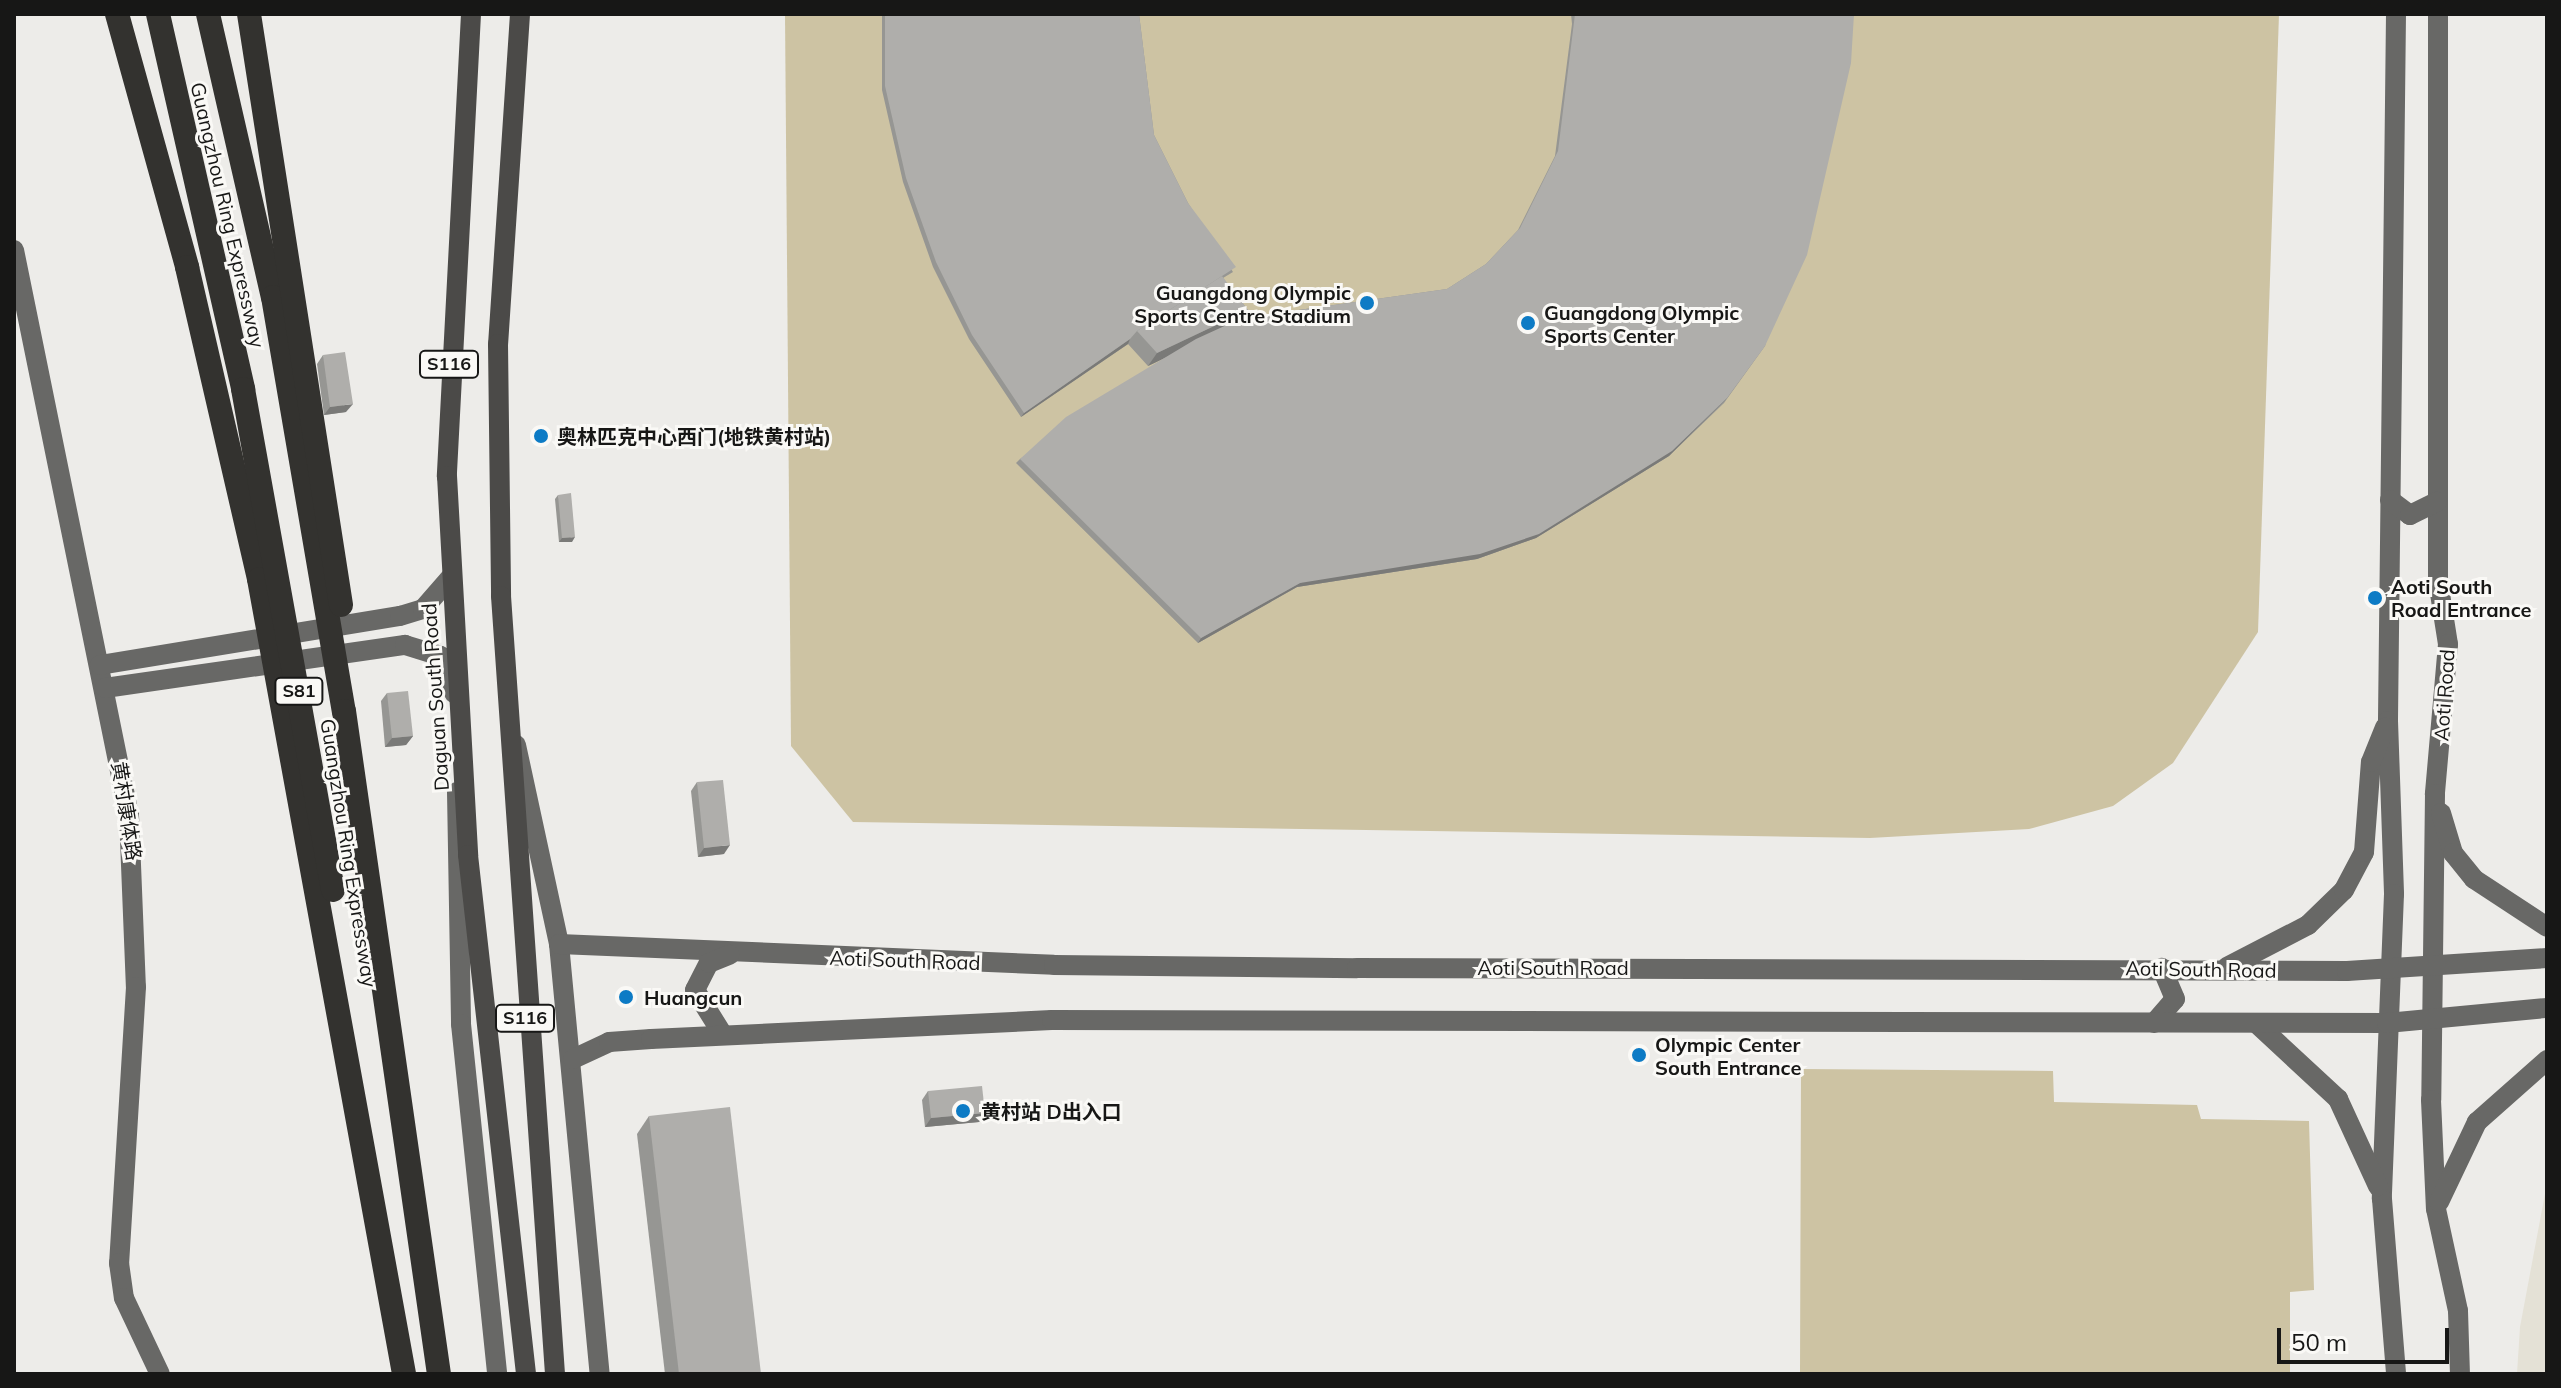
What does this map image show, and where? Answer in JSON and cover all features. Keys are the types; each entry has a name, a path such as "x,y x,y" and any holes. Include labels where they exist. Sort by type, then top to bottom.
{"highway":[{"path":"117,14 187,267 259,579 406,1374"},
{"name":"Guangzhou Ring Expressway","path":"158,14 273,547 406,1374"},
{"name":"Guangzhou Ring Expressway","path":"208,14 273,297 344,711 439,1374"},
{"path":"249,14 373,810 431,1314"}],"main road":[{"name":"Daguan South Road","path":"471,14 451,302 451,577 468,855 526,1374"},
{"name":"S116","path":"520,14 498,344 503,702 555,1374"}],"street":[{"path":"2396,14 2388,721 2390,971 2382,1199 2396,1374"},
{"name":"Aoti Road","path":"2438,14 2437,502 2448,644 2435,794 2432,1022 2436,1209 2458,1311 2460,1374"},
{"name":"黄村康体路","path":"14,250 105,688 138,893 119,1263 124,1298 160,1374"},
{"path":"2390,500 2410,515 2437,502"},
{"path":"100,665 400,616 423,609 451,577"},
{"path":"105,688 405,645 440,656 460,715 461,1024 497,1374"},
{"path":"503,702 559,944 573,1059 600,1374"},
{"path":"2223,969 2308,925 2344,890 2364,852 2371,762 2388,721"},
{"path":"2435,794 2453,853 2474,879 2547,927"},
{"name":"Aoti South Road","path":"559,944 732,954 1054,965 2390,971 2432,970 2547,958"},
{"path":"723,1035 695,990 709,963 732,954"},
{"path":"2154,1023 2175,999 2162,968"},
{"path":"573,1059 609,1042 1052,1020 2387,1023 2432,1022 2547,1008"},
{"path":"2256,1023 2345,1109 2382,1199"},
{"path":"2436,1209 2477,1122 2547,1060"}],"shaded area":[{"name":"Guangdong Olympic Sports Center","path":"785,14 2279,14 2258,632 2173,763 2113,806 2029,829 1870,838 853,822 791,746"},
{"path":"1801,1069 2053,1071 2054,1102 2197,1105 2201,1119 2309,1121 2314,1290 2290,1292 2290,1374 1800,1374"},
{"path":"2547,1183 2547,1374 2517,1374 2520,1327"}],"building":[{"path":"885,14 1139,14 1154,135 1188,203 1236,267 1137,331 1024,413 972,335 936,262 906,178 885,86"},
{"path":"1575,14 1854,14 1851,63 1807,255 1765,346 1727,398 1672,451 1539,534 1480,554 1300,583 1201,638 1020,459 1066,417 1196,339 1242,318 1447,289 1486,264 1520,228 1558,151"},
{"path":"1222,276 1248,310 1157,353 1137,331"},
{"path":"345,352 353,404 330,407 323,355"},
{"path":"571,493 575,537 562,538 558,495"},
{"path":"408,691 413,736 392,738 387,693"},
{"path":"723,780 730,845 704,848 697,782"},
{"path":"982,1086 985,1113 931,1118 928,1091"},
{"path":"730,1107 761,1374 679,1374 649,1116"}],"place":[{"name":"Guangdong Olympic Sports Centre Stadium","path":"1367,303"},
{"name":"Guangdong Olympic Sports Center","path":"1528,323"},
{"name":"奥林匹克中心西门(地铁黄村站)","path":"541,436"},
{"name":"Aoti South Road Entrance","path":"2375,598"},
{"name":"Huangcun","path":"626,997"},
{"name":"Olympic Center South Entrance","path":"1639,1055"},
{"name":"黄村站 D出入口","path":"963,1111"}]}
